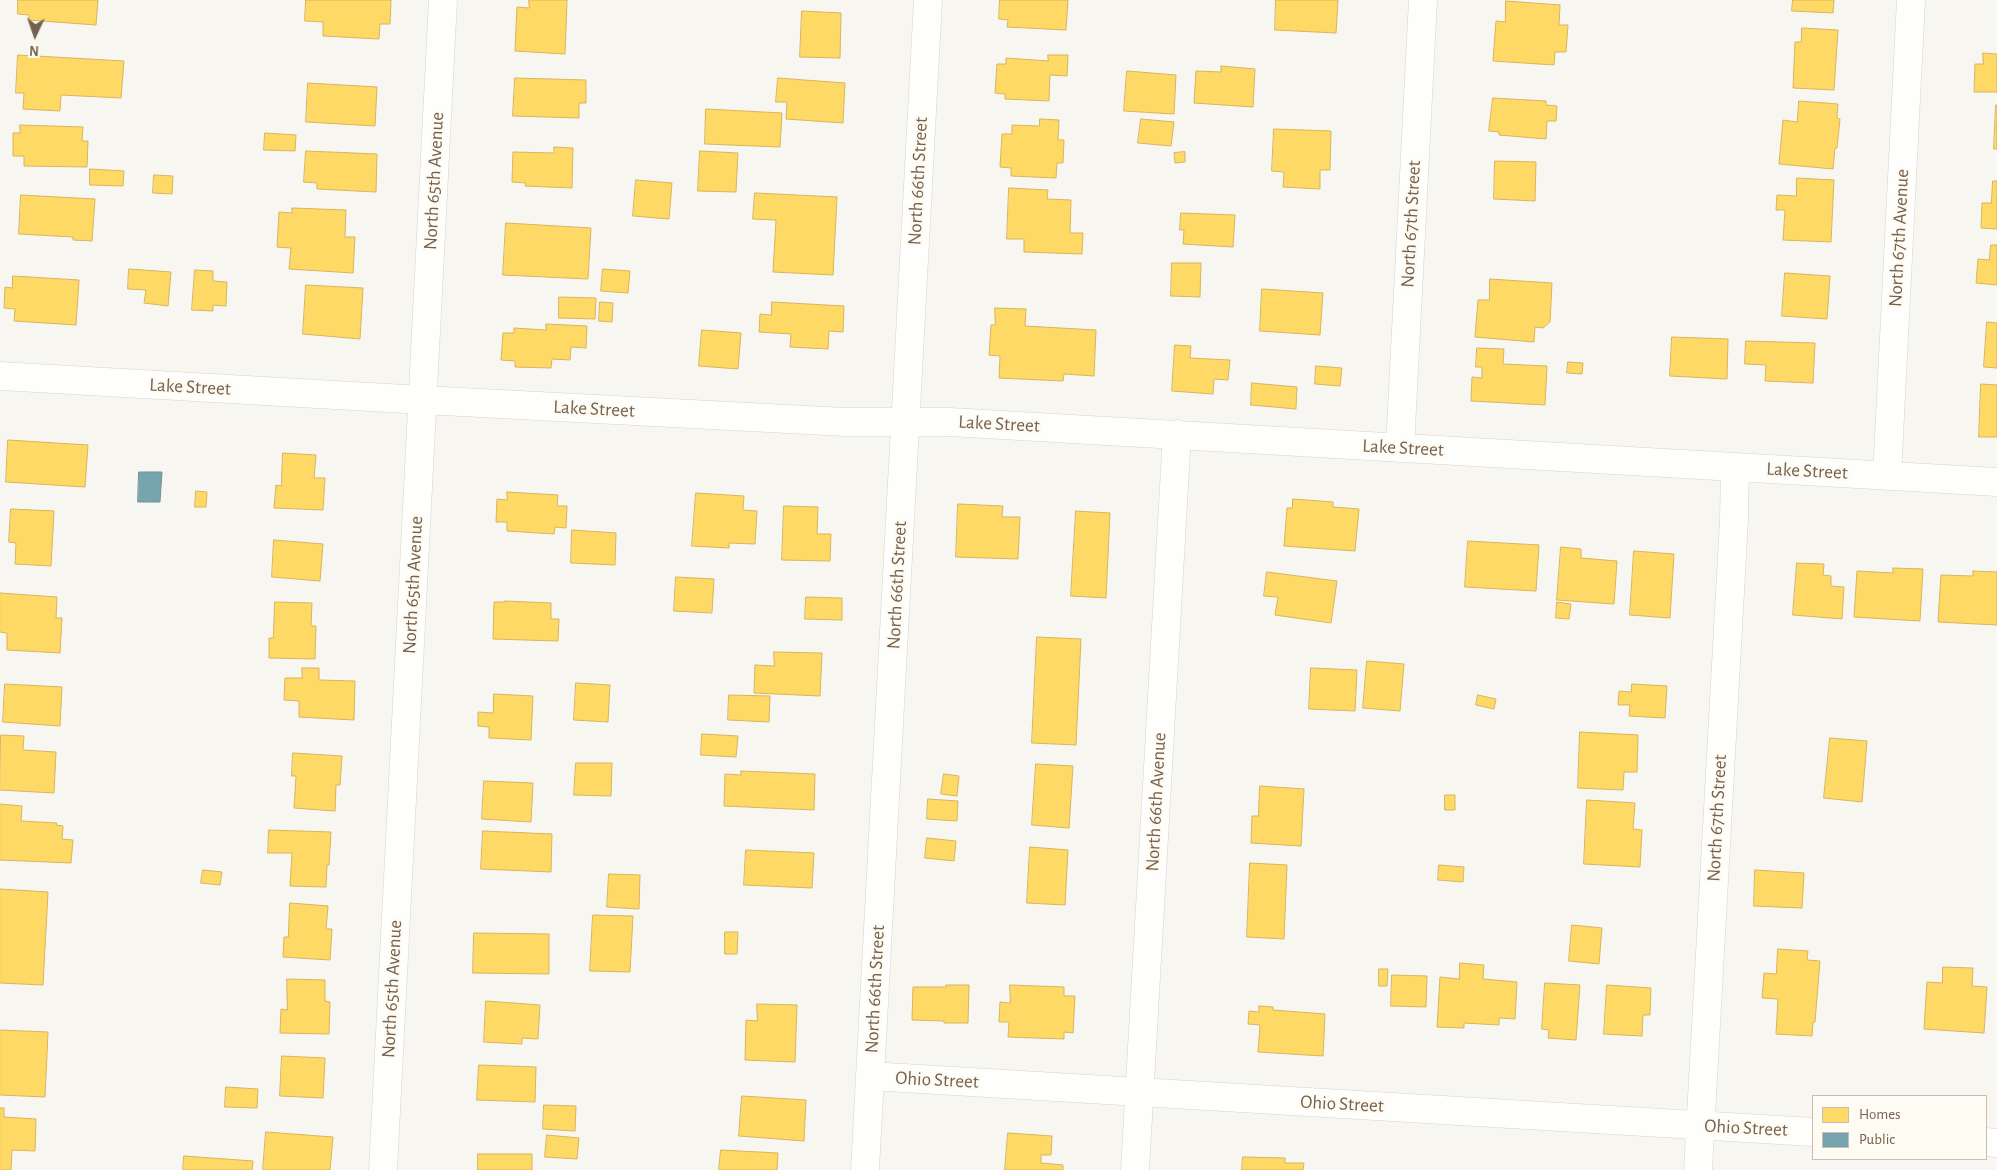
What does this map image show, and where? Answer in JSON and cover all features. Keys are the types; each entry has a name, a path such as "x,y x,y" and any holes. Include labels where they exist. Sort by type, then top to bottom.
{"street":[{"name":"North 65th Avenue","path":"382,1170 443,0"},
{"name":"North 66th Street","path":"865,1170 928,0"},
{"name":"North 67th Street","path":"1400,448 1423,0"},
{"name":"North 67th Avenue","path":"1887,476 1911,0"},
{"name":"Lake Street","path":"0,376 845,422 950,422 1177,434 1997,482"},
{"name":"North 66th Avenue","path":"1135,1170 1177,434"},
{"name":"North 67th Street","path":"1698,1170 1733,540 1735,467"},
{"name":"Ohio Street","path":"870,1076 1812,1132"}],"building: Homes":[{"path":"18,0 98,0 96,25 29,20 29,15 18,14"},
{"path":"306,0 391,0 390,24 380,24 379,39 323,36 323,22 305,21"},
{"path":"529,0 567,0 565,54 515,51 517,7 529,8"},
{"path":"1000,0 1068,0 1066,30 1007,27 1008,20 999,19"},
{"path":"1276,0 1338,0 1336,33 1275,30"},
{"path":"1793,0 1834,0 1833,13 1792,11"},
{"path":"1506,1 1560,5 1559,25 1568,25 1566,52 1555,52 1554,65 1493,61 1496,21 1505,22"},
{"path":"802,11 841,13 840,58 800,57"},
{"path":"1802,28 1838,30 1834,90 1793,88 1795,42 1801,42"},
{"path":"1983,53 1997,54 1997,92 1974,92 1975,64 1983,64"},
{"path":"18,55 124,61 121,98 61,95 60,111 23,109 24,93 16,93"},
{"path":"1048,55 1068,55 1067,76 1050,75 1049,101 1005,99 1005,94 995,93 997,64 1006,64 1006,58 1048,61"},
{"path":"1221,66 1255,69 1253,107 1194,103 1196,71 1221,72"},
{"path":"1127,71 1176,75 1174,114 1124,111"},
{"path":"515,78 586,80 586,103 579,103 579,118 513,116"},
{"path":"778,78 845,83 843,123 786,119 787,102 776,102"},
{"path":"308,83 377,87 375,126 306,122"},
{"path":"1493,98 1546,101 1546,105 1557,106 1556,121 1547,121 1546,139 1499,135 1499,132 1489,131"},
{"path":"1799,101 1838,104 1837,118 1840,119 1833,169 1779,164 1783,120 1797,122"},
{"path":"1996,105 1997,149 1994,149"},
{"path":"706,109 782,113 780,147 705,144"},
{"path":"1040,119 1059,120 1058,140 1064,140 1063,163 1057,163 1056,178 1011,176 1011,168 1000,167 1002,134 1012,134 1012,125 1039,126"},
{"path":"1141,119 1174,122 1171,146 1138,143"},
{"path":"20,125 83,127 82,141 88,141 87,167 24,166 24,156 13,156 13,133 20,133"},
{"path":"1274,129 1331,131 1330,170 1320,170 1320,189 1283,187 1284,172 1272,171"},
{"path":"265,133 296,135 295,151 264,150"},
{"path":"554,147 573,148 572,188 525,186 526,183 512,182 513,152 554,153"},
{"path":"306,151 377,154 376,192 317,189 317,183 304,182"},
{"path":"700,151 738,153 736,192 698,191"},
{"path":"1185,152 1185,162 1175,163 1174,153"},
{"path":"1495,161 1536,162 1535,201 1494,199"},
{"path":"90,169 124,171 123,186 90,185"},
{"path":"154,175 173,176 172,194 153,193"},
{"path":"1797,178 1834,180 1831,242 1783,240 1785,210 1776,210 1777,195 1796,196"},
{"path":"636,180 672,183 669,219 633,216"},
{"path":"1993,181 1997,181 1997,229 1981,228 1982,203 1991,203"},
{"path":"1009,188 1048,190 1047,199 1071,200 1070,233 1083,233 1082,254 1024,252 1024,239 1007,239"},
{"path":"755,193 837,197 833,275 773,272 776,220 753,219"},
{"path":"21,195 95,199 92,241 73,240 73,237 19,234"},
{"path":"292,208 346,210 345,237 355,237 353,273 289,269 291,248 277,247 279,212 292,213"},
{"path":"1181,213 1235,215 1233,247 1183,244 1184,230 1180,230"},
{"path":"506,223 591,228 588,279 503,275"},
{"path":"1991,245 1997,245 1997,285 1976,283 1978,259 1989,260"},
{"path":"1172,263 1201,263 1200,297 1171,296"},
{"path":"129,269 171,272 168,306 144,303 146,290 128,289"},
{"path":"603,269 630,271 628,293 601,291"},
{"path":"195,270 213,271 213,281 227,282 226,306 213,305 213,311 192,310"},
{"path":"1785,273 1830,276 1827,319 1782,316"},
{"path":"13,276 79,280 76,325 14,321 15,309 4,308 5,287 12,288"},
{"path":"1490,279 1552,283 1550,322 1543,328 1535,327 1534,342 1475,337 1478,300 1489,300"},
{"path":"306,285 363,288 360,339 303,334"},
{"path":"1262,289 1323,293 1320,335 1260,331"},
{"path":"559,297 596,298 595,319 559,318"},
{"path":"600,302 613,303 612,322 599,321"},
{"path":"772,302 844,306 843,332 829,331 828,349 790,347 791,334 759,332 760,314 771,315"},
{"path":"995,308 1026,309 1025,326 1096,330 1094,376 1064,374 1063,381 999,378 1000,356 989,355 991,325 995,325"},
{"path":"1987,322 1997,323 1997,368 1984,367"},
{"path":"546,324 587,326 586,348 571,347 570,360 552,359 551,368 515,367 515,361 501,360 503,333 514,333 514,328 546,330"},
{"path":"702,330 741,333 738,369 699,366"},
{"path":"1672,337 1728,339 1727,379 1670,376"},
{"path":"1746,341 1815,343 1813,383 1765,381 1766,365 1745,364"},
{"path":"1175,345 1191,346 1190,358 1230,360 1228,380 1214,379 1213,394 1172,391"},
{"path":"1477,348 1504,349 1503,364 1547,366 1545,405 1471,401 1472,377 1482,378 1482,367 1476,367"},
{"path":"1568,362 1583,363 1582,374 1567,373"},
{"path":"1316,366 1342,368 1340,386 1315,384"},
{"path":"1252,383 1297,387 1296,409 1251,405"},
{"path":"1981,384 1997,385 1997,437 1979,437"},
{"path":"8,440 88,445 85,487 6,482"},
{"path":"283,453 316,455 314,478 325,478 323,510 274,508 276,485 281,486"},
{"path":"196,491 207,492 206,507 195,507"},
{"path":"507,492 558,495 557,506 567,506 566,528 555,527 554,534 507,531 507,522 496,522 497,499 507,500"},
{"path":"696,493 744,496 743,510 757,511 755,544 729,543 729,548 692,546"},
{"path":"1293,499 1333,502 1333,507 1359,509 1355,551 1284,546 1287,508 1292,508"},
{"path":"958,504 1003,506 1002,517 1020,517 1018,559 956,557"},
{"path":"784,506 818,507 817,534 831,534 830,561 782,560"},
{"path":"11,509 54,511 51,566 15,564 16,543 9,542"},
{"path":"1076,511 1110,513 1106,598 1071,596"},
{"path":"572,530 616,533 615,565 571,563"},
{"path":"274,540 323,544 320,581 272,577"},
{"path":"1468,541 1539,545 1536,591 1465,587"},
{"path":"1561,547 1581,549 1581,558 1617,561 1614,604 1557,600"},
{"path":"1634,551 1674,554 1670,618 1630,615"},
{"path":"1797,563 1824,564 1823,575 1831,576 1831,586 1844,587 1842,619 1793,615"},
{"path":"1893,568 1923,569 1920,621 1854,617 1857,571 1893,573"},
{"path":"1973,571 1997,572 1997,625 1938,622 1941,575 1973,576"},
{"path":"1267,572 1337,581 1331,623 1275,615 1278,597 1264,596"},
{"path":"676,577 714,579 712,613 674,611"},
{"path":"0,593 57,597 56,618 62,618 60,653 7,650 7,633 0,632"},
{"path":"806,597 842,598 842,620 805,619"},
{"path":"275,602 312,603 311,626 316,626 315,659 269,658 269,638 273,638"},
{"path":"494,602 551,603 551,619 559,619 558,641 493,639"},
{"path":"1557,602 1571,604 1569,619 1556,618"},
{"path":"1037,637 1081,639 1076,745 1032,743"},
{"path":"774,652 822,653 820,696 754,693 755,665 774,666"},
{"path":"1367,661 1404,664 1400,711 1363,708"},
{"path":"302,668 319,668 319,680 355,681 354,720 299,717 299,701 284,700 285,678 302,678"},
{"path":"1311,668 1357,670 1355,711 1309,709"},
{"path":"576,683 610,685 608,722 574,720"},
{"path":"5,684 62,687 60,726 3,722"},
{"path":"1632,684 1667,686 1665,718 1629,716 1630,705 1618,705 1619,691 1631,692"},
{"path":"494,694 533,696 531,740 489,738 489,727 478,726 478,712 493,713"},
{"path":"729,695 770,696 769,722 728,720"},
{"path":"1478,695 1496,699 1494,709 1476,705"},
{"path":"1580,732 1638,735 1637,772 1624,772 1623,790 1578,788"},
{"path":"702,734 738,736 736,757 701,755"},
{"path":"1,735 24,736 23,750 56,752 54,793 0,790"},
{"path":"1830,738 1867,741 1862,802 1824,798"},
{"path":"293,753 342,756 340,785 336,785 335,811 294,808 296,776 292,776"},
{"path":"576,763 612,763 611,796 574,795"},
{"path":"1036,764 1073,766 1069,828 1032,825"},
{"path":"741,771 815,774 814,810 724,806 725,774 741,775"},
{"path":"944,774 959,776 957,796 941,794"},
{"path":"484,781 533,783 531,822 482,819"},
{"path":"1260,786 1304,789 1301,846 1251,843 1252,816 1258,816"},
{"path":"1445,795 1455,795 1455,810 1445,810"},
{"path":"928,799 958,801 957,821 927,819"},
{"path":"1587,800 1635,803 1633,829 1642,830 1640,867 1584,864"},
{"path":"0,804 22,806 21,821 57,823 56,825 63,826 62,839 73,840 71,863 0,860"},
{"path":"269,830 331,832 326,887 290,886 292,853 268,853"},
{"path":"483,831 552,834 551,872 481,869"},
{"path":"927,838 956,841 954,861 925,858"},
{"path":"1030,847 1068,850 1065,905 1027,903"},
{"path":"746,850 814,853 812,888 744,885"},
{"path":"1250,863 1287,865 1284,939 1247,937"},
{"path":"1439,865 1464,867 1463,882 1438,880"},
{"path":"203,870 222,872 220,885 201,883"},
{"path":"1755,870 1804,873 1802,908 1754,906"},
{"path":"609,874 640,875 639,909 607,907"},
{"path":"0,889 48,892 43,985 0,983"},
{"path":"290,903 328,906 326,929 332,929 330,960 283,957 284,937 288,937"},
{"path":"593,915 633,916 630,972 590,971"},
{"path":"1572,925 1602,928 1599,964 1569,961"},
{"path":"725,932 738,932 737,954 725,954"},
{"path":"474,933 549,934 549,974 473,973"},
{"path":"1778,949 1808,951 1807,960 1820,961 1812,1036 1776,1034 1778,999 1762,998 1764,973 1776,974"},
{"path":"1460,963 1484,965 1483,979 1517,982 1515,1019 1499,1018 1499,1025 1464,1023 1464,1028 1437,1027 1440,977 1459,979"},
{"path":"1943,967 1973,968 1972,986 1987,987 1984,1033 1924,1029 1927,982 1942,983"},
{"path":"1379,969 1388,969 1387,986 1379,986"},
{"path":"1392,975 1427,976 1426,1007 1391,1006"},
{"path":"287,979 325,980 325,1001 330,1002 329,1034 280,1033 281,1009 287,1010"},
{"path":"1545,983 1580,985 1576,1040 1548,1038 1549,1030 1542,1029"},
{"path":"946,985 969,985 968,1023 912,1020 913,987 946,987"},
{"path":"1010,985 1064,987 1064,996 1075,996 1073,1033 1064,1032 1064,1039 1008,1037 1009,1022 999,1022 1000,1002 1010,1003"},
{"path":"1607,985 1651,988 1650,1015 1643,1015 1642,1036 1604,1034"},
{"path":"486,1001 540,1005 538,1039 522,1038 522,1044 484,1042"},
{"path":"757,1004 797,1005 795,1062 745,1060 746,1020 757,1021"},
{"path":"1259,1006 1273,1007 1273,1010 1325,1014 1323,1056 1258,1052 1260,1025 1248,1024 1249,1011 1259,1012"},
{"path":"0,1030 48,1032 45,1097 0,1095"},
{"path":"282,1056 325,1058 323,1098 280,1096"},
{"path":"479,1065 536,1067 535,1102 477,1100"},
{"path":"226,1087 258,1089 257,1108 225,1107"},
{"path":"742,1096 806,1100 804,1141 739,1136"},
{"path":"544,1105 576,1106 575,1131 543,1129"},
{"path":"0,1108 4,1108 4,1117 36,1119 35,1151 12,1150 11,1170 0,1170"},
{"path":"266,1132 333,1137 330,1170 263,1170"},
{"path":"1008,1133 1052,1136 1051,1155 1041,1155 1041,1163 1063,1165 1063,1170 1005,1170"},
{"path":"547,1135 579,1138 577,1159 545,1157"},
{"path":"721,1150 778,1153 777,1170 719,1170"},
{"path":"478,1154 532,1154 532,1170 478,1170"},
{"path":"184,1156 253,1161 252,1170 183,1170"},
{"path":"1243,1157 1285,1158 1285,1163 1304,1163 1303,1170 1242,1170"}],"building: Public":[{"path":"139,472 162,472 160,502 138,502"}]}
